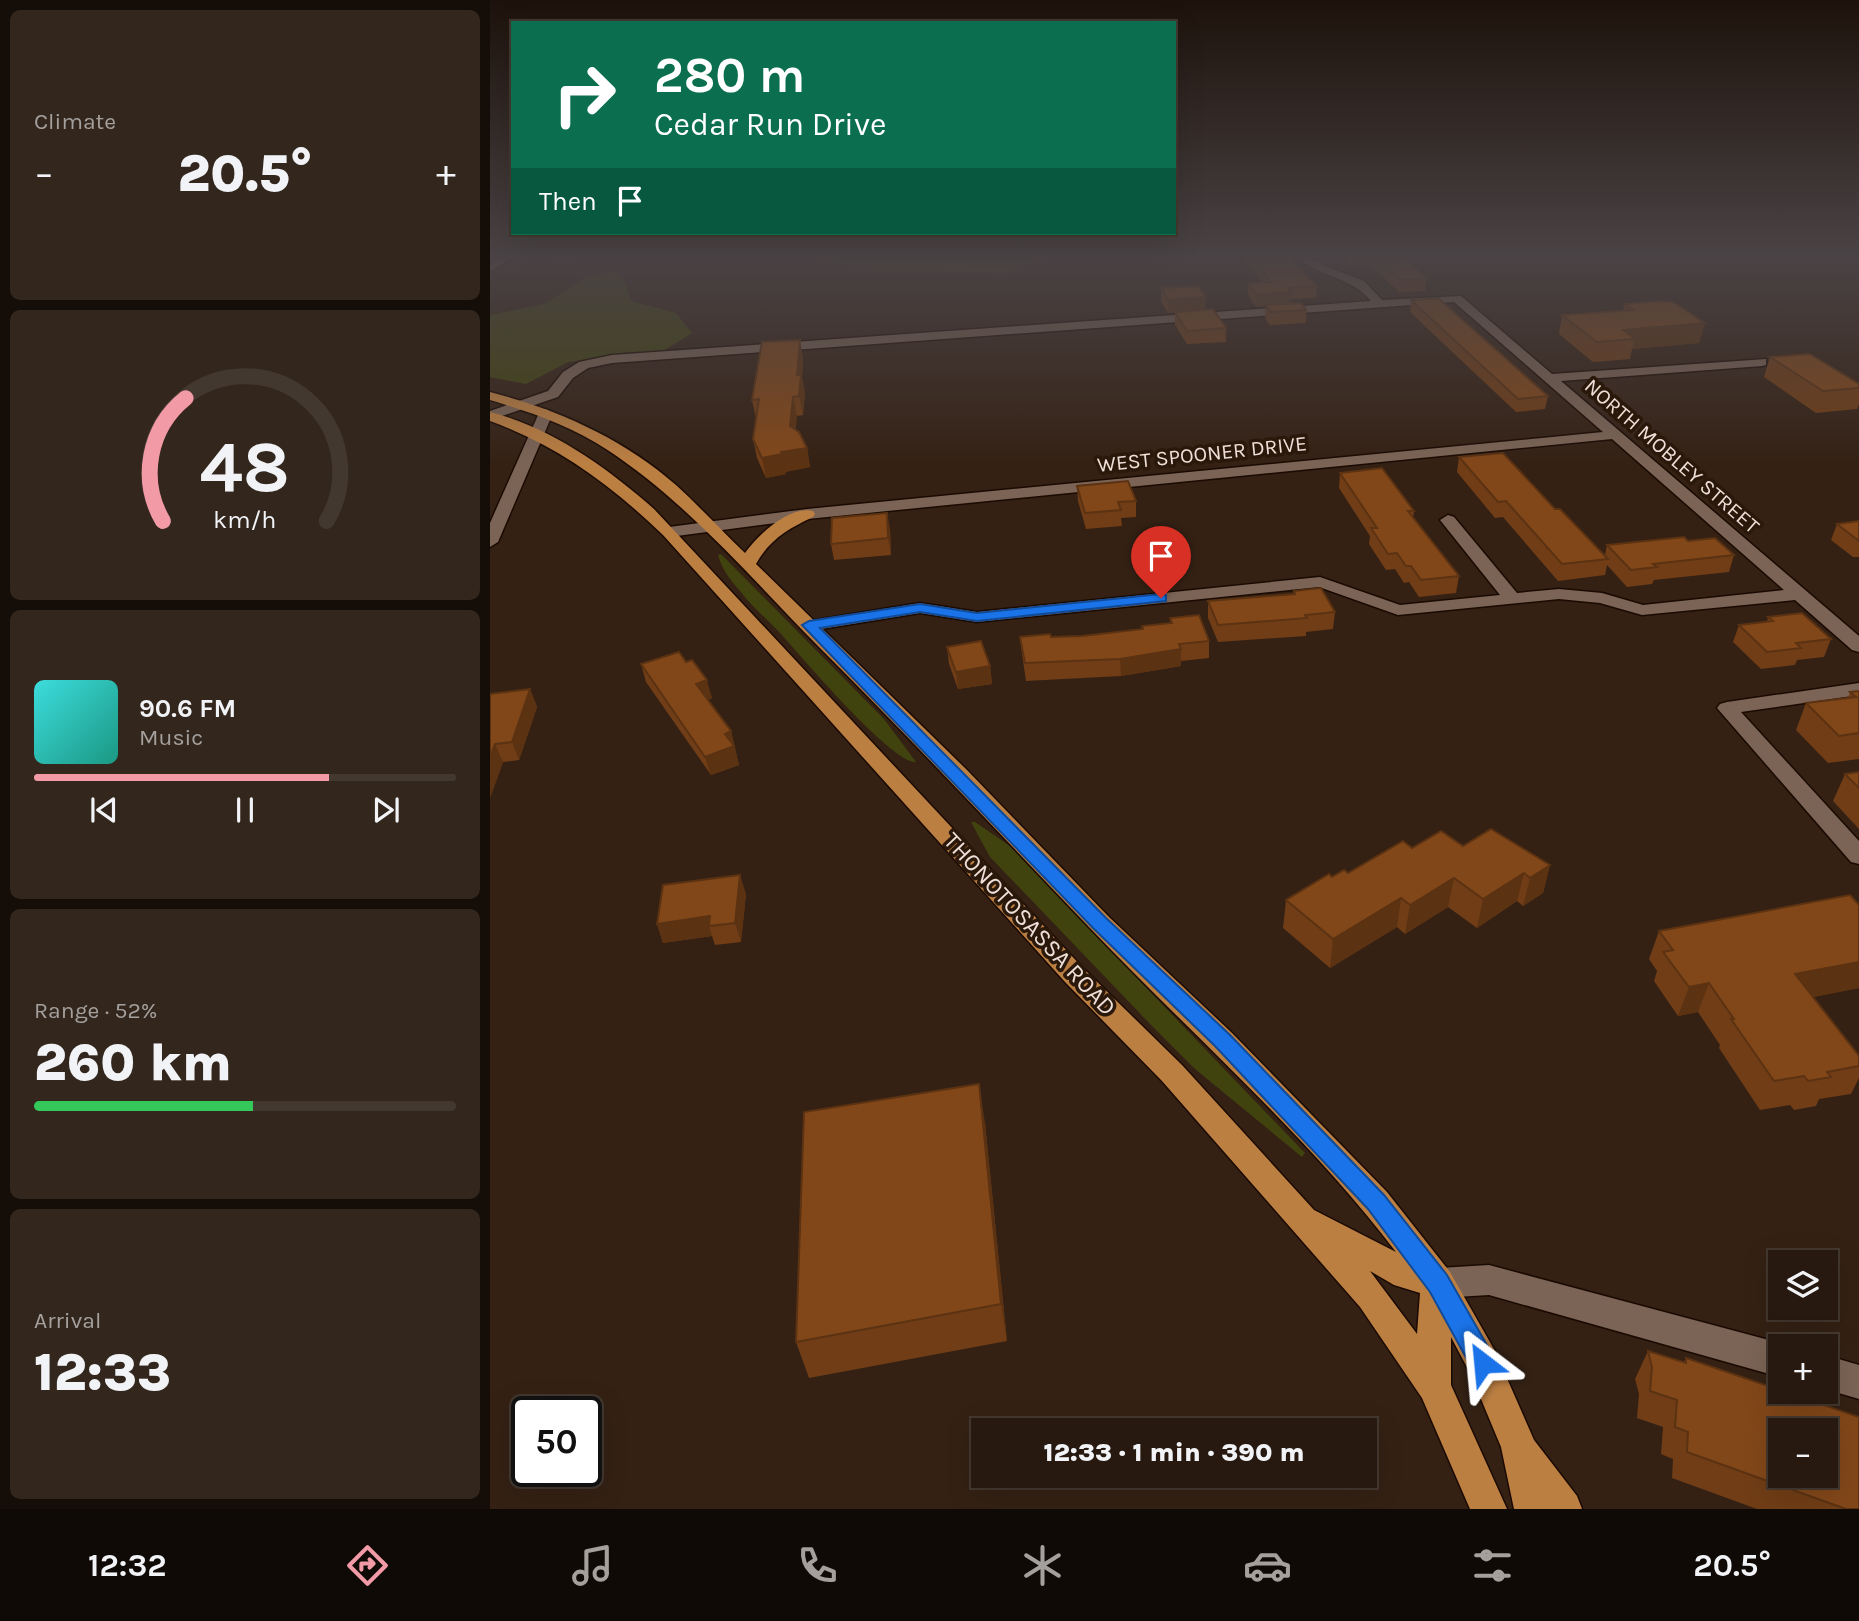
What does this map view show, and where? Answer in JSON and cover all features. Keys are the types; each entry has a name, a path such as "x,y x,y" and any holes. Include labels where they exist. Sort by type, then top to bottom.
{"main road":[{"name":"THONOTOSASSA ROAD","path":"490,396 547,413 610,444 669,487 959,775 1100,923 1222,1041 1376,1202 1439,1283 1483,1363 1519,1447 1532,1509"},
{"name":"THONOTOSASSA ROAD","path":"490,416 538,435 597,468 625,490 669,532 1074,975 1172,1073 1371,1296 1406,1343 1434,1386 1489,1509"},
{"path":"748,564 758,544 766,536 807,514"},
{"path":"1298,1214 1405,1274 1439,1283 1434,1304 1434,1386"},
{"path":"1519,1447 1564,1509"}],"street":[{"path":"490,416 553,394 568,375 584,365 658,355 1082,324"},
{"name":"NORTH MOBLEY STREET","path":"1487,324 1859,646"},
{"path":"1549,378 1762,362"},
{"path":"490,542 547,413"},
{"name":"WEST SPOONER DRIVE","path":"669,532 807,514 1614,435"},
{"path":"1448,520 1512,599"},
{"path":"809,625 920,608 977,617 1320,582 1398,610 1578,594 1642,610 1799,594"},
{"path":"1859,689 1727,708 1859,856"},
{"path":"1439,1283 1489,1280 1768,1357"},
{"path":"1838,1376 1859,1382"}],"shaded area":[{"path":"490,324 685,324 692,333 665,350 568,362 526,384 490,377"},
{"path":"721,554 884,719 916,762 904,758 888,746 847,707 733,583 721,565 718,555"},
{"path":"971,822 1010,846 1305,1153 1302,1157 1195,1069 1153,1027 990,857"}],"building":[{"path":"1183,324 1224,324 1226,328 1187,331"},
{"path":"1437,324 1468,324 1548,396 1518,399"},
{"path":"1574,324 1688,324 1623,330 1635,339 1597,342"},
{"path":"800,340 797,375 801,375 799,396 793,397 790,426 799,432 807,448 762,458 753,439 759,399 752,400 762,342"},
{"path":"1810,354 1859,384 1859,388 1823,391 1770,357"},
{"path":"1503,453 1555,509 1560,509 1608,559 1562,564 1506,501 1498,502 1459,457"},
{"path":"1382,468 1414,511 1408,511 1459,576 1421,580 1397,553 1388,554 1371,528 1377,528 1340,473"},
{"path":"1128,481 1136,501 1118,502 1121,510 1085,513 1077,486"},
{"path":"887,513 888,538 831,544 832,518"},
{"path":"1859,521 1859,541 1837,524"},
{"path":"1684,537 1688,541 1715,538 1734,555 1653,564 1657,567 1631,570 1607,545"},
{"path":"1321,588 1335,612 1305,615 1307,618 1218,625 1208,601 1295,594 1294,591"},
{"path":"1802,613 1831,639 1796,643 1801,648 1767,652 1739,625 1773,621 1768,617"},
{"path":"1199,615 1209,641 1179,644 1181,649 1120,659 1025,663 1020,637 1050,634 1051,637 1082,636 1143,629 1142,626 1172,623 1170,618"},
{"path":"981,641 990,666 956,672 947,647"},
{"path":"679,652 686,662 692,660 707,680 696,684 731,731 725,734 734,746 705,757 641,664"},
{"path":"530,689 512,742 495,744 490,758 490,694"},
{"path":"1859,691 1859,733 1839,736 1806,703 1856,697 1850,692"},
{"path":"1859,772 1859,788 1845,774"},
{"path":"1491,829 1550,865 1530,878 1524,873 1483,899 1454,878 1410,905 1401,898 1333,939 1286,900 1329,874 1332,877 1344,870 1348,873 1403,841 1412,848 1441,831 1463,846"},
{"path":"740,875 735,923 709,926 710,916 657,924 663,885"},
{"path":"1850,895 1859,905 1859,962 1795,974 1859,1056 1859,1066 1827,1072 1831,1077 1808,1081 1804,1076 1774,1081 1709,983 1689,987 1663,952 1673,950 1659,931"},
{"path":"979,1084 1001,1304 796,1342 804,1112"},
{"path":"1648,1351 1686,1363 1686,1358 1768,1386 1768,1404 1821,1404 1859,1417 1859,1509 1846,1509 1787,1488 1838,1488 1838,1418 1768,1418 1768,1481 1687,1452 1688,1432 1675,1427 1677,1400 1650,1391 1652,1367"}],"route":[{"path":"1161,598 977,617 920,608 809,625 959,775 1100,923 1222,1041 1376,1202 1439,1283 1483,1363"}]}
